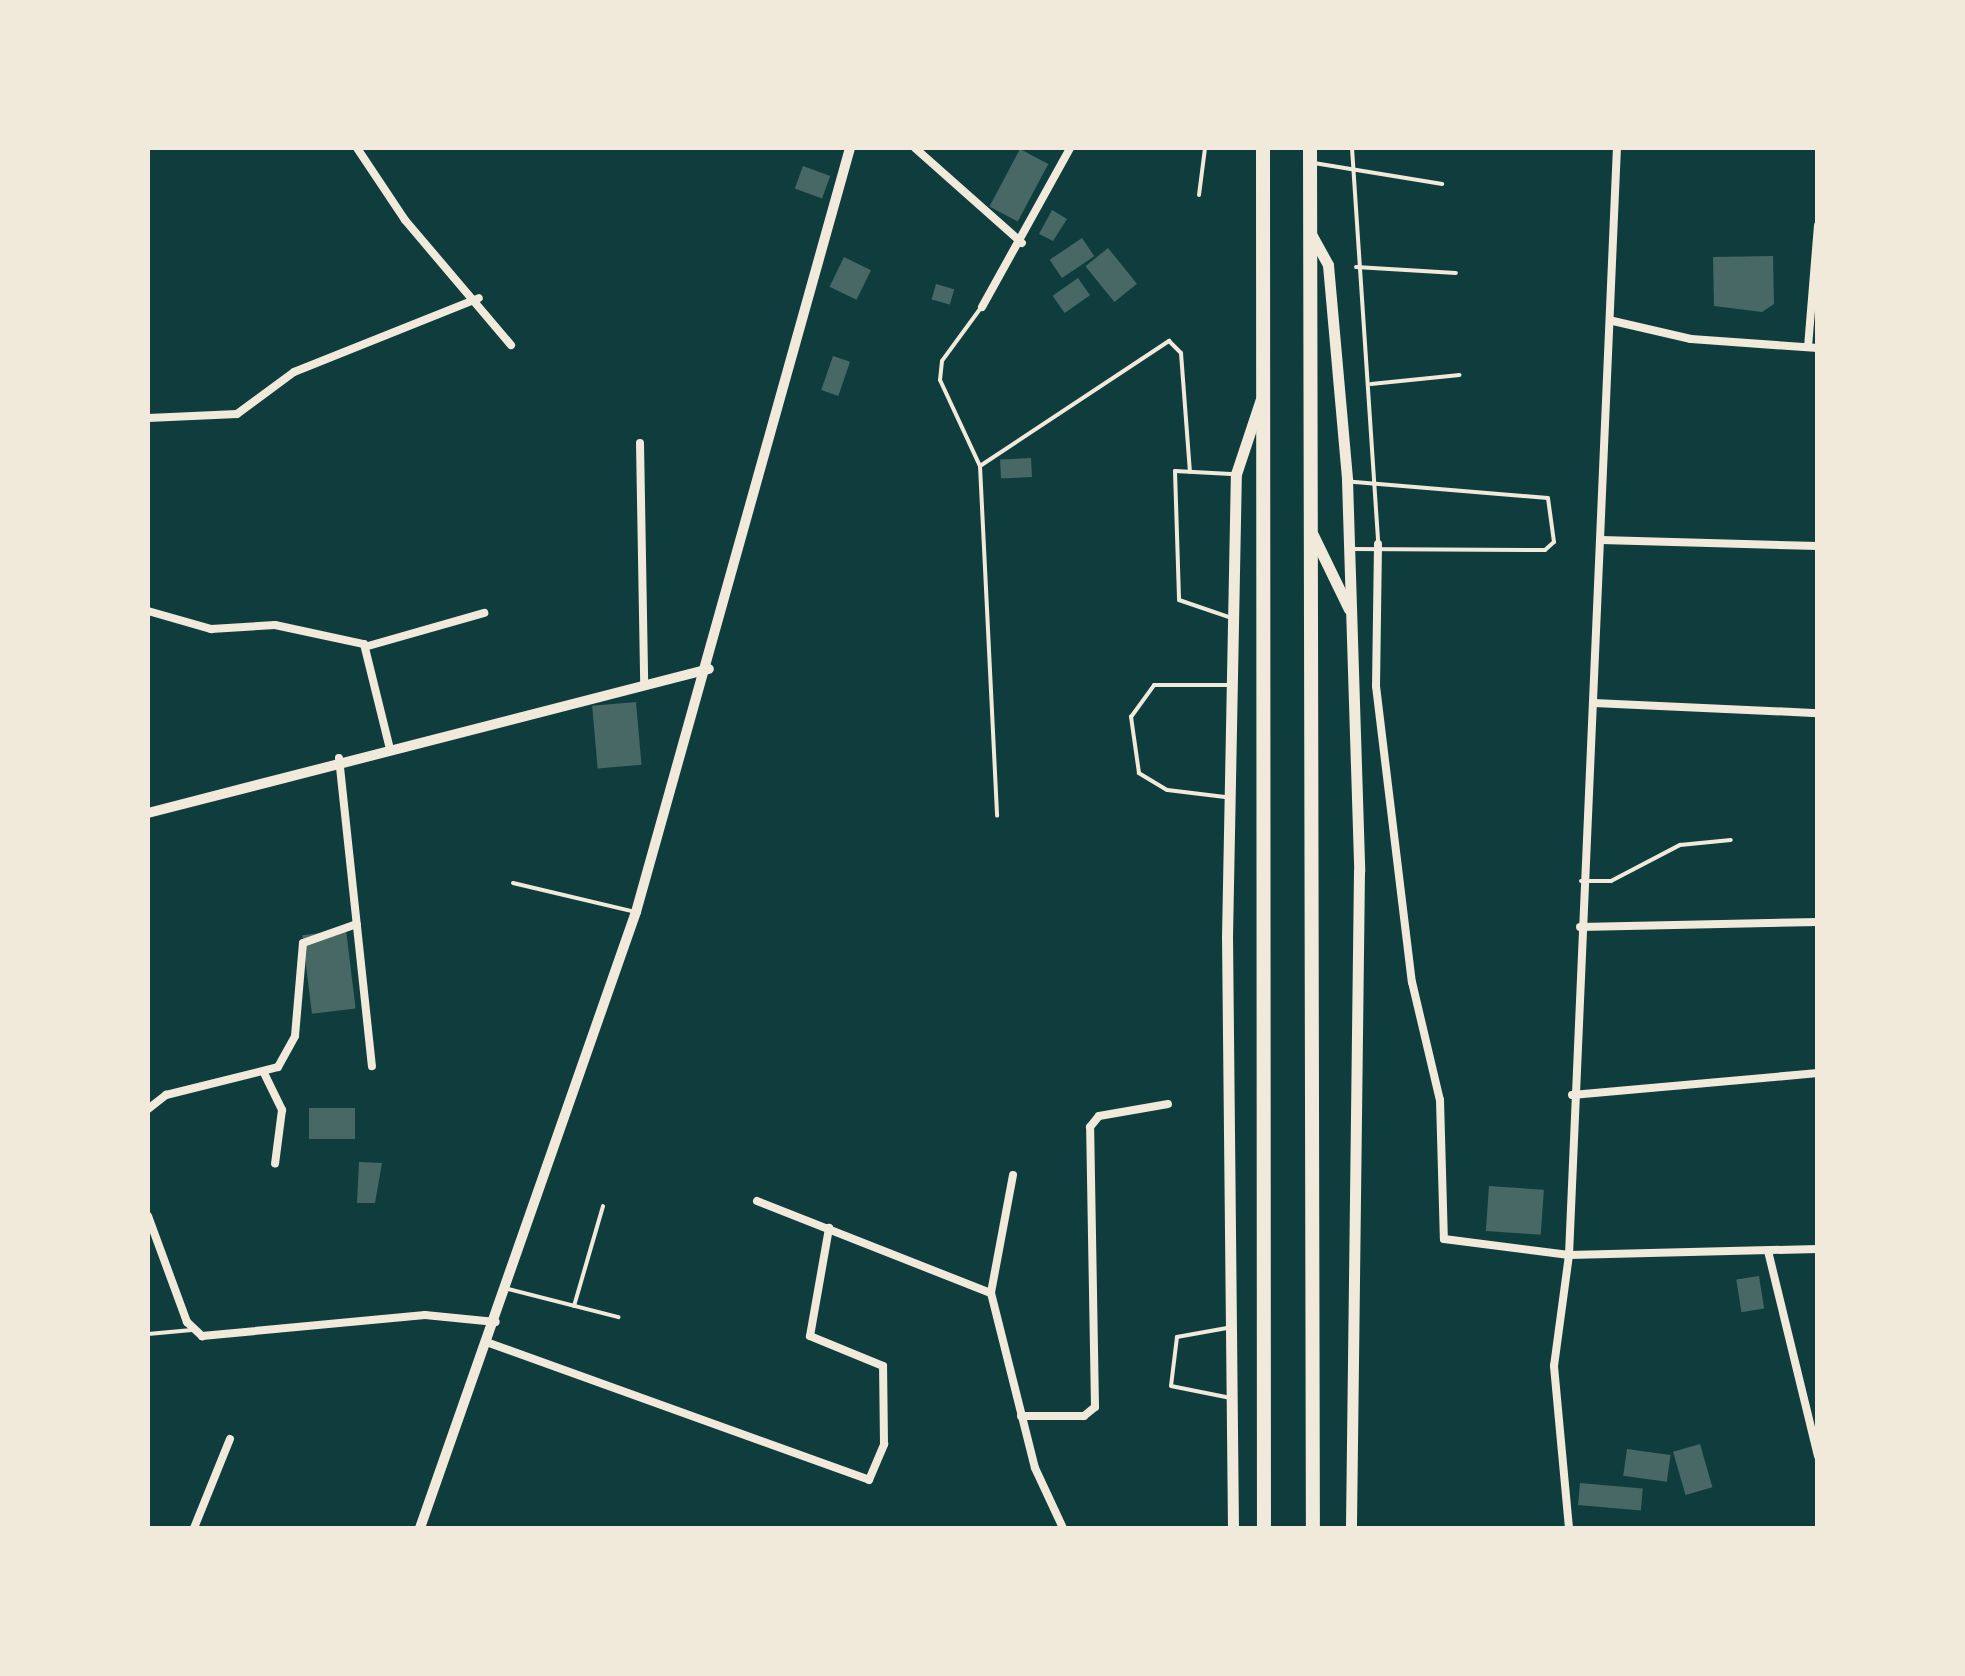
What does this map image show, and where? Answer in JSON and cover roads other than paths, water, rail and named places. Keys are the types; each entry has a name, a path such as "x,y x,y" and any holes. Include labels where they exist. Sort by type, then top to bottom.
{"highway":[{"path":"1252,148 1257,176 1267,386 1264,1528"},
{"path":"1257,176 1262,148"},
{"path":"1310,155 1313,1528"}],"main road":[{"path":"1311,234 1328,266 1347,480 1358,871 1351,1528"},
{"path":"1233,1528 1230,798 1236,474 1267,386"},
{"path":"1311,533 1350,612"}],"street":[{"path":"357,148 405,220 479,298 510,345"},
{"path":"421,1528 508,1289 636,912 709,668 850,148"},
{"path":"915,148 1022,243"},
{"path":"982,307 1022,243 1070,148"},
{"path":"1569,1528 1554,1366 1569,1255 1581,881 1601,540 1601,360 1612,321 1617,148"},
{"path":"1612,321 1690,339 1813,347 1818,225"},
{"path":"148,418 237,414 294,372 479,298"},
{"path":"640,443 644,684"},
{"path":"1601,540 1818,546"},
{"path":"1378,544 1376,686 1412,982 1440,1100 1444,1239 1569,1255 1818,1249"},
{"path":"148,611 220,630 276,625 368,646 484,613"},
{"path":"368,646 389,746"},
{"path":"148,812 340,758 709,668"},
{"path":"1594,703 1818,713"},
{"path":"340,758 372,1066"},
{"path":"1580,927 1818,922"},
{"path":"148,1109 166,1095 264,1075 295,1036 303,943 356,924"},
{"path":"1572,1095 1818,1073"},
{"path":"264,1075 282,1110 276,1164"},
{"path":"1020,1416 1084,1416 1095,1407 1090,1127 1098,1116 1168,1104"},
{"path":"1014,1176 991,1294 1020,1416 1063,1528"},
{"path":"756,1201 991,1294"},
{"path":"148,1216 192,1330 217,1336 425,1315 496,1322"},
{"path":"489,1343 869,1480 884,1444 884,1366 811,1342 830,1228"},
{"path":"1768,1250 1818,1456"},
{"path":"194,1528 230,1439"}],"lane":[{"path":"1198,195 1204,148"},
{"path":"1352,148 1356,267 1379,490 1378,544"},
{"path":"1310,155 1352,168 1442,184"},
{"path":"1356,267 1456,273"},
{"path":"982,307 942,361 940,380 980,466 997,816"},
{"path":"980,466 1169,341 1181,353 1190,472"},
{"path":"1370,384 1460,375"},
{"path":"1234,618 1180,600 1174,472 1236,474"},
{"path":"1347,480 1379,490 1548,498 1554,542 1545,550 1378,544 1348,549"},
{"path":"1230,798 1168,790 1139,772 1132,716 1154,685 1232,685"},
{"path":"1581,881 1611,881 1680,846 1730,840"},
{"path":"513,883 636,912"},
{"path":"574,1306 602,1206"},
{"path":"508,1289 618,1317"},
{"path":"1232,1326 1177,1337 1171,1386 1232,1398"},
{"path":"148,1334 192,1330"}]}
